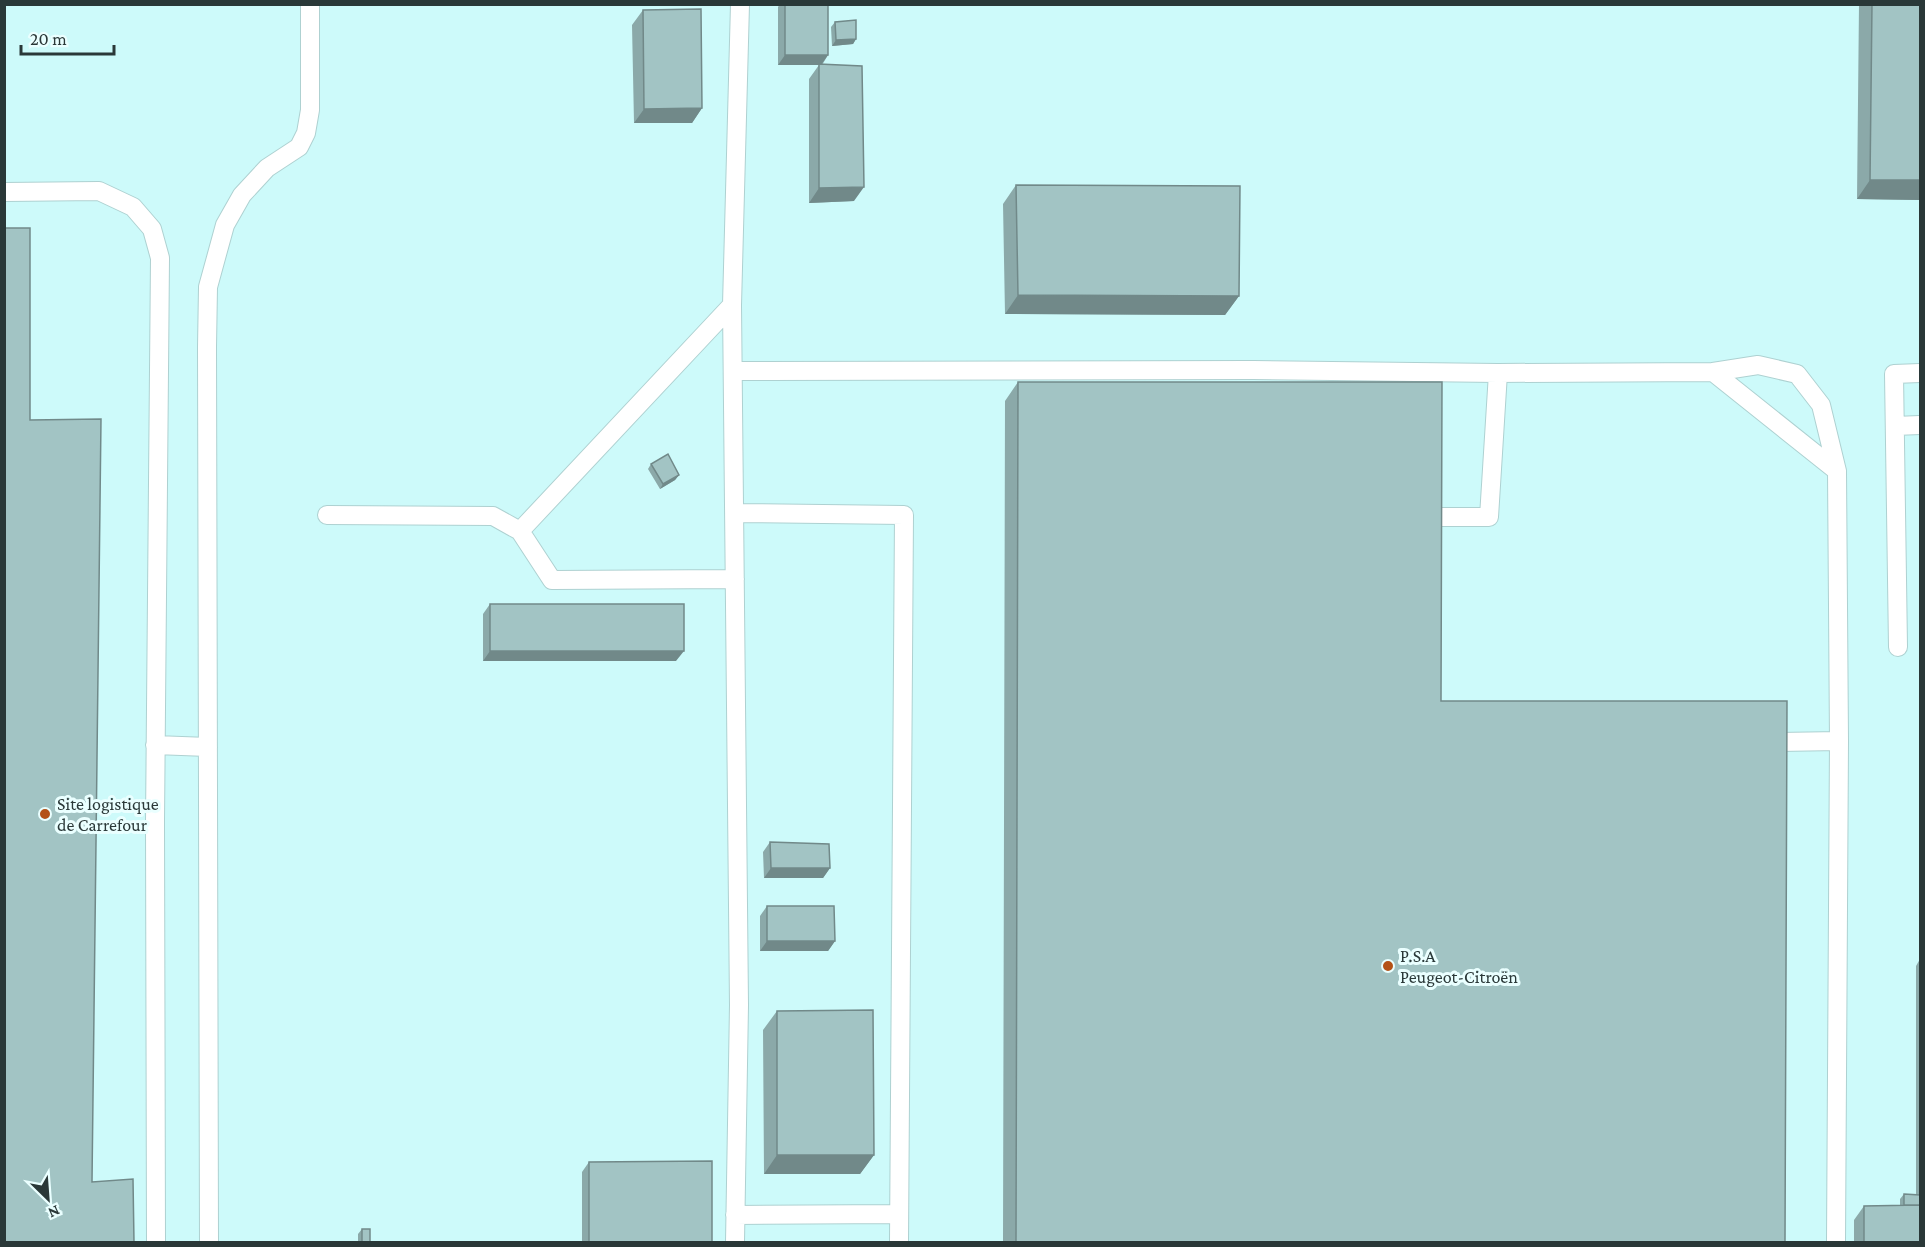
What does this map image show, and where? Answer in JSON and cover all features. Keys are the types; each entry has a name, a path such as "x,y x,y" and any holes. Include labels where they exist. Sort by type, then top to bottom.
{"lane":[{"path":"209,1242 208,288 225,225 242,195 267,168 298,147 306,133 310,110 310,4"},
{"path":"735,1242 740,1005 732,305 741,4"},
{"path":"4,192 99,191 133,207 152,229 160,258 155,745 156,1242"},
{"path":"520,531 732,305"},
{"path":"733,371 1713,372 1758,365 1797,374 1821,405 1837,471 1839,741 1836,1242"},
{"path":"1713,372 1837,471"},
{"path":"1430,517 1489,517 1498,373"},
{"path":"1898,647 1894,374 1920,373"},
{"path":"1895,426 1920,425"},
{"path":"735,513 904,515 899,1242"},
{"path":"327,515 493,516 520,531 552,580 735,579"},
{"path":"1776,742 1839,741"},
{"path":"155,745 208,747"},
{"path":"735,1215 899,1214"}],"shaded area":[{"path":"5,5 1920,5 1920,1242 5,1242"}],"building":[{"path":"785,4 828,4 828,55 785,55"},
{"path":"1872,4 1920,4 1920,180 1870,180"},
{"path":"701,9 702,108 644,109 643,10"},
{"path":"856,20 856,39 836,40 835,22"},
{"path":"819,64 862,66 864,187 819,188"},
{"path":"1016,185 1240,186 1239,296 1018,295"},
{"name":"Site logistique de Carrefour","path":"4,228 30,228 30,420 101,419 92,1182 133,1179 134,1242 4,1242"},
{"name":"P.S.A Peugeot-Citroën","path":"1018,382 1442,382 1441,701 1787,701 1785,1242 1016,1242"},
{"path":"668,454 679,475 663,484 651,464"},
{"path":"490,604 684,604 684,651 490,651"},
{"path":"770,842 829,844 830,868 771,868"},
{"path":"767,906 834,906 835,941 767,941"},
{"path":"873,1010 874,1155 777,1155 777,1011"},
{"path":"712,1161 712,1242 589,1242 589,1162"},
{"path":"1904,1194 1920,1195 1920,1205 1904,1205"},
{"path":"1920,1205 1920,1242 1864,1242 1864,1206"},
{"path":"362,1229 370,1229 370,1242 362,1242"}],"place":[{"name":"Site logistique de Carrefour","path":"45,814"},
{"name":"P.S.A Peugeot-Citroën","path":"1388,966"}]}
